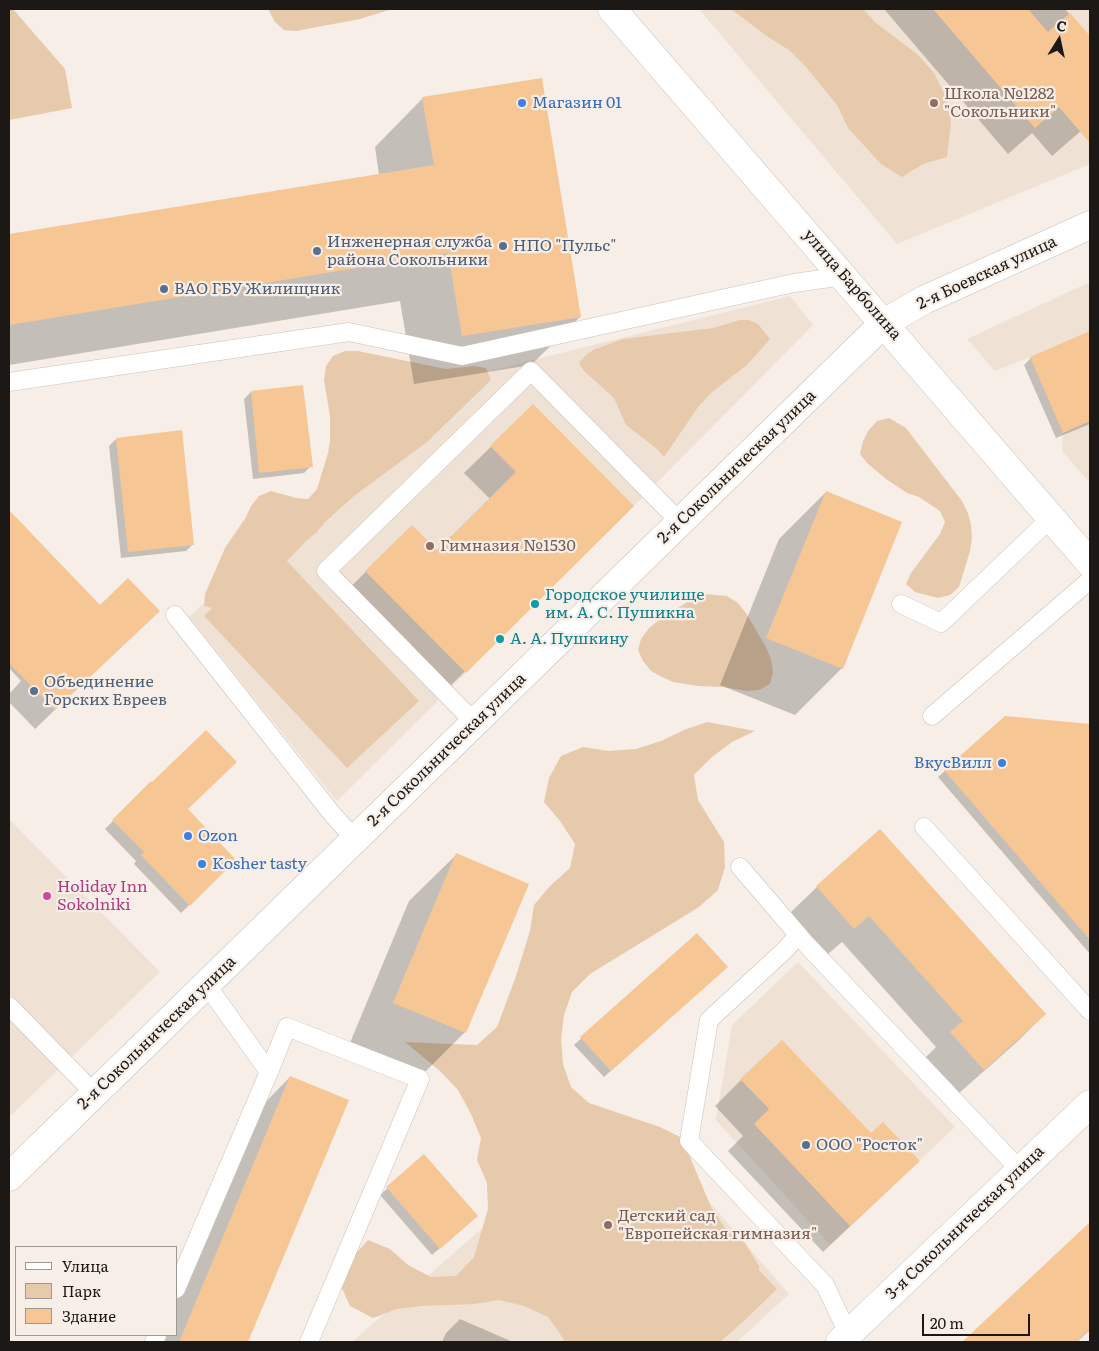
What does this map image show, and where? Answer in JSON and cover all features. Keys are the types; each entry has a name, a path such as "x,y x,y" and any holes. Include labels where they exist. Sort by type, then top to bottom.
{"street":[{"name":"улица Барболина","path":"612,9 1090,563"},
{"name":"2-я Боевская улица","path":"884,324 924,300 1090,225"},
{"name":"2-я Сокольническая улица","path":"9,1177 884,324"},
{"name":"3-я Сокольническая улица","path":"847,1340 1090,1104"}],"lane":[{"path":"9,382 349,332 462,356 794,283 844,276"},
{"path":"475,723 326,572 347,551 531,371 680,522"},
{"path":"901,604 941,623 1051,518"},
{"path":"932,716 1090,580"},
{"path":"175,615 355,839"},
{"path":"924,827 1090,1011"},
{"path":"740,867 798,935 1020,1170"},
{"path":"798,935 786,949 709,1020 689,1141 825,1285 847,1340"},
{"path":"206,984 270,1072"},
{"path":"9,1006 94,1094"},
{"path":"178,1284 270,1072 287,1028 420,1079 310,1342"}],"shaded area":[{"name":"Школа №1282 \"Сокольники\"","path":"699,9 1090,9 1090,164 897,244"},
{"path":"1090,282 1090,483 1062,451 1063,432 1030,357 995,371 967,339"},
{"name":"Гимназия №1530","path":"790,296 813,325 337,801 189,617 337,479 332,410"},
{"name":"Holiday Inn Sokolniki","path":"9,819 160,972 9,1117"},
{"path":"798,962 955,1127 830,1245 716,1120 732,1025"},
{"name":"Детский сад \"Европейская гимназия\"","path":"668,1154 789,1294 737,1342 352,1342 565,1156"}],"green space":[{"path":"9,9 13,9 65,69 72,108 9,120"},
{"path":"269,9 392,9 360,19 296,31 284,30 275,22"},
{"path":"731,9 863,9 876,23 917,54 934,73 946,97 951,123 947,157 923,164 902,177 881,164 848,128 837,105 806,67 789,50 768,37"},
{"path":"740,320 749,320 758,324 770,339 747,365 712,392 698,407 664,457 657,449 626,425 614,398 584,371 579,363 587,354 595,349 623,339 713,328"},
{"path":"345,351 358,351 446,369 474,366 486,368 491,380 427,442 354,496 325,522 287,561 419,701 347,768 204,616 212,608 204,606 205,594 225,548 259,496 271,491 296,498 308,499 317,489 330,441 330,416 324,380 326,366 333,356"},
{"path":"889,418 906,428 962,501 968,513 972,538 970,551 959,587 950,595 938,598 915,592 906,584 911,573 940,534 945,522 940,511 886,479 867,463 860,454 868,431 877,421"},
{"path":"704,594 727,596 738,603 746,613 771,659 773,672 770,684 759,690 747,691 673,682 651,671 643,661 638,650 641,639 649,628 692,599"},
{"path":"707,722 755,731 732,742 712,757 694,775 698,800 724,842 725,867 718,890 699,907 590,974 572,992 564,1015 561,1039 563,1064 571,1087 589,1103 660,1127 682,1138 711,1207 725,1228 745,1243 759,1266 759,1270 777,1289 720,1342 564,1342 548,1317 524,1306 499,1300 474,1304 397,1309 373,1318 350,1306 339,1282 351,1259 368,1240 390,1249 408,1265 431,1277 456,1276 474,1257 488,1209 487,1183 477,1160 481,1138 458,1090 440,1071 405,1042 477,1045 497,1027 530,931 534,905 550,886 570,868 575,844 560,821 544,802 549,778 561,756 583,747 609,751 636,749"}],"building":[{"path":"933,9 1028,9 1048,32 1070,13 1090,36 1090,143 1059,107 1035,128"},
{"path":"542,78 581,317 462,336 448,253 9,325 9,234 434,165 422,97"},
{"path":"1090,331 1090,421 1063,433 1030,357"},
{"path":"303,385 313,467 259,473 251,391"},
{"path":"533,404 634,506 466,673 365,571 412,525 437,550 516,472 490,446"},
{"path":"182,430 194,545 128,552 116,438"},
{"path":"826,491 902,522 843,669 766,638"},
{"path":"9,510 100,605 128,578 160,611 55,710 9,663"},
{"path":"1005,716 1090,724 1090,940 944,770"},
{"path":"206,730 237,762 188,809 236,860 190,906 141,855 144,852 112,820"},
{"path":"880,829 1046,1014 984,1070 950,1032 963,1021 869,916 854,929 816,886"},
{"path":"456,853 529,884 466,1033 393,1003"},
{"path":"697,933 728,967 611,1071 580,1037"},
{"path":"782,1040 871,1133 883,1122 920,1161 850,1226 754,1124 769,1109 740,1079"},
{"path":"290,1076 349,1100 248,1342 179,1342"},
{"path":"424,1154 478,1216 440,1249 386,1187"},
{"path":"1090,1222 1090,1329 1076,1342 962,1342"}],"place":[{"name":"Магазин 01","path":"522,103"},
{"name":"Школа №1282 \"Сокольники\"","path":"934,103"},
{"name":"НПО \"Пульс\"","path":"503,246"},
{"name":"Инженерная служба района Сокольники","path":"317,251"},
{"name":"ВАО ГБУ Жилищник","path":"164,289"},
{"name":"Гимназия №1530","path":"430,546"},
{"name":"Городское училище им. А. С. Пушикна","path":"535,604"},
{"name":"А. А. Пушкину","path":"500,639"},
{"name":"Объединение Горских Евреев","path":"34,691"},
{"name":"ВкусВилл","path":"1002,763"},
{"name":"Ozon","path":"188,836"},
{"name":"Kosher tasty","path":"202,864"},
{"name":"Holiday Inn Sokolniki","path":"47,896"},
{"name":"ООО \"Росток\"","path":"806,1145"},
{"name":"Детский сад \"Европейская гимназия\"","path":"608,1225"}]}
